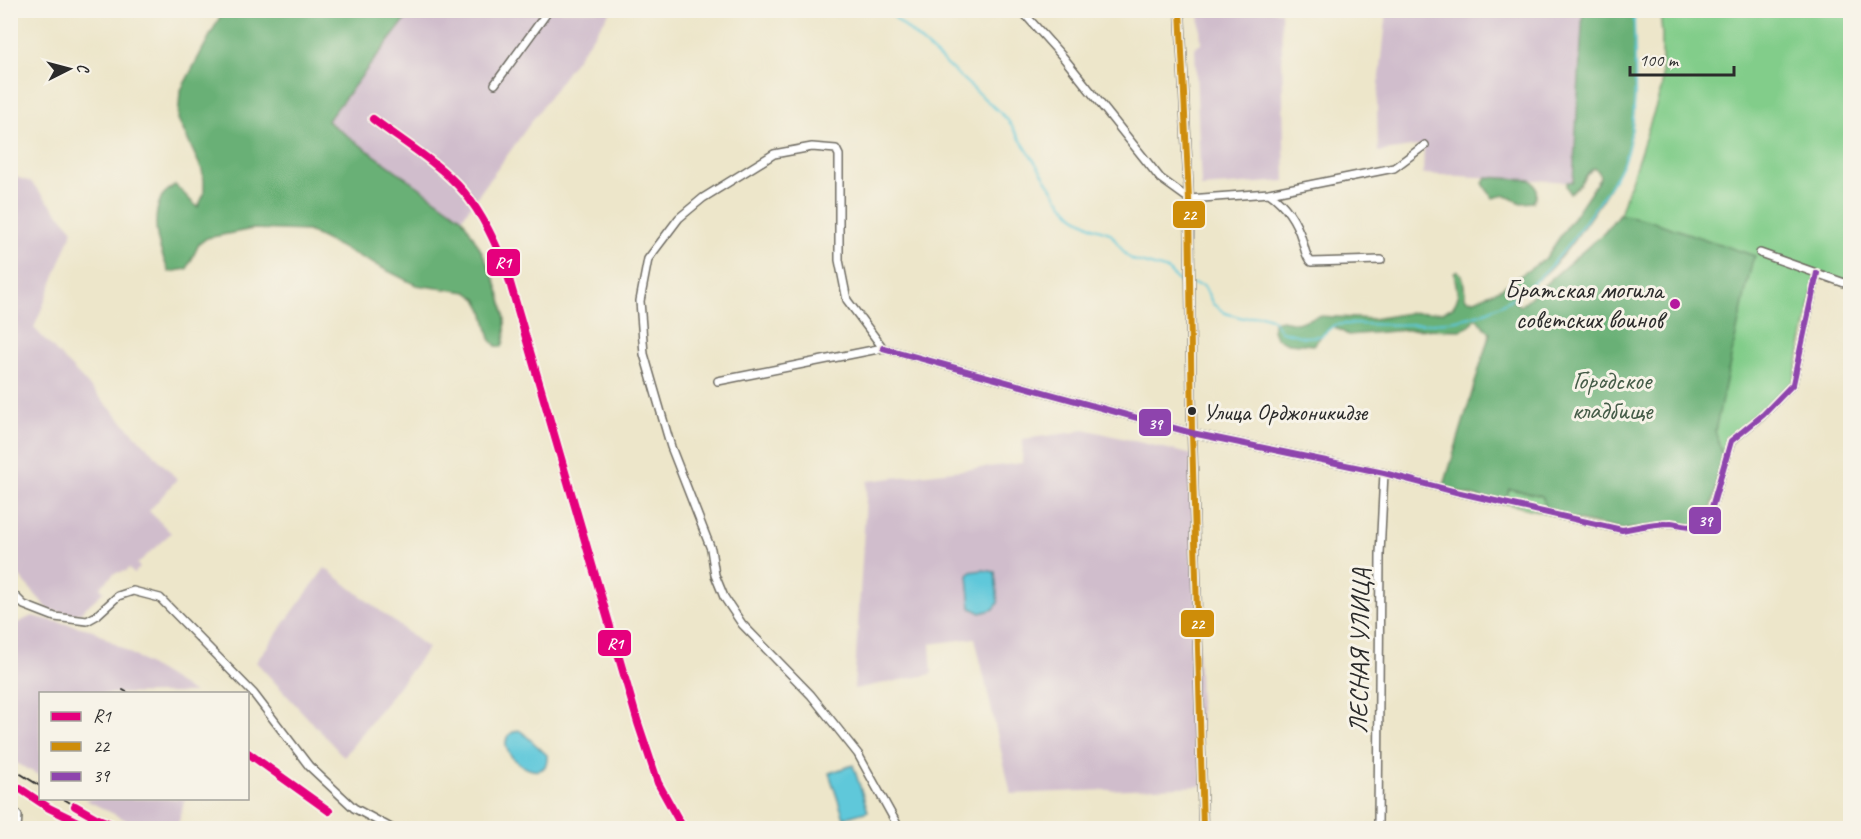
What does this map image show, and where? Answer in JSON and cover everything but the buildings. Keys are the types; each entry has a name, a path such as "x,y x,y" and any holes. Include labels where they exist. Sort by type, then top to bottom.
{"street":[{"path":"495,84 549,10"},
{"path":"1021,10 1063,57 1160,178 1189,199 1269,193 1394,168 1425,145"},
{"path":"1180,10 1189,199 1192,433 1203,828"},
{"path":"882,348 847,300 838,260 839,155 836,149 812,147 774,154 703,198 679,218 662,238 648,260 640,301 644,354 671,447 711,549 715,575 724,597 742,624 811,695 858,754 899,828"},
{"path":"1269,193 1290,213 1300,233 1307,259 1316,263 1381,260"},
{"path":"1760,253 1851,285"},
{"path":"718,381 882,348 1192,433 1384,473 1622,530 1672,523 1698,526 1710,514 1731,441 1763,415 1793,384 1816,273"},
{"name":"ЛЕСНАЯ УЛИЦА","path":"1378,828 1380,590 1384,473"},
{"path":"10,591 24,605 55,617 87,621 118,596 133,591 160,598 254,694 309,766 354,808 391,828"},
{"path":"10,806 18,816 17,828"}],"shaded area":[{"path":"412,11 611,11 462,218 326,121"},
{"path":"1199,11 1281,11 1285,181 1201,187 1195,47 1201,43"},
{"path":"1387,11 1583,11 1573,182 1423,174 1424,145 1378,152 1377,104"},
{"path":"10,175 31,182 73,230 34,328 177,479 149,511 171,533 137,564 140,568 134,573 129,568 126,571 115,573 100,587 104,591 80,613 74,614 49,610 11,567"},
{"path":"1084,429 1193,455 1202,786 1011,794 975,638 930,644 932,674 854,689 867,481 1022,463 1023,439"},
{"path":"325,568 428,648 344,757 256,662"},
{"path":"32,616 93,630 192,692 39,692 39,775 11,760 11,626"},
{"path":"86,800 185,800 177,828 142,828"}],"green space":[{"path":"223,11 412,11 327,121 462,218 479,246 501,299 505,332 502,347 496,346 490,339 483,310 477,299 467,292 416,285 308,231 253,229 207,238 199,244 187,269 169,272 157,236 156,217 161,198 175,185 198,207 204,194 202,170 178,119 180,92"},
{"path":"1583,11 1634,11 1635,98 1628,148 1624,161 1606,193 1571,244 1551,268 1511,299 1520,306 1605,232 1619,214 1648,220 1755,256 1715,431 1724,459 1710,514 1698,526 1672,523 1622,530 1547,513 1542,496 1509,489 1505,503 1443,489 1490,333 1476,318 1468,327 1461,330 1418,329 1348,335 1333,326 1314,345 1288,343 1276,338 1273,330 1273,322 1282,320 1297,323 1318,316 1373,319 1408,313 1443,312 1453,307 1458,296 1454,273 1457,270 1463,279 1465,297 1468,300 1475,300 1500,289 1545,259 1600,178 1599,172 1594,168 1570,193 1566,186 1567,182 1573,182"},
{"name":"Городское кладбище","path":"1660,11 1850,11 1850,285 1817,273 1793,384 1731,441 1726,453 1672,523 1622,530 1456,492 1491,332 1605,232 1621,211 1662,87"},
{"path":"1487,177 1531,180 1535,185 1535,199 1533,202 1521,203 1504,195 1493,198 1483,183"}],"water":[{"path":"983,570 995,572 998,603 994,609 981,613 971,608 968,576 970,572"},
{"path":"518,730 547,755 545,766 538,770 529,769 510,755 506,746 508,737"},
{"path":"853,765 868,811 844,818 829,773"}],"waterway":[{"path":"1193,284 1204,286 1213,304 1225,313 1243,318 1261,315 1271,318 1281,331 1304,337 1321,336 1334,325 1431,323 1464,318 1500,306 1533,283 1562,253 1607,190 1623,162 1634,114 1634,10"},
{"path":"894,17 1007,119 1059,199 1075,217 1110,233 1127,256 1133,260 1168,270 1180,283 1187,285"}],"railway":[{"path":"373,119 432,162 464,192 488,229 506,269 638,723 658,783 683,828"},
{"path":"123,690 126,692"},
{"path":"249,754 329,811"},
{"path":"16,771 39,785"},
{"path":"65,800 96,818 120,828"}],"transit line":[{"name":"22","path":"1180,10 1189,199 1192,433 1203,828"},
{"name":"R1","path":"373,119 432,162 464,192 488,229 506,269 638,723 658,783 683,828"},
{"name":"39","path":"883,348 1192,433 1384,473 1622,530 1665,523 1696,526 1710,514 1731,441 1763,415 1793,384 1817,273"},
{"name":"R1","path":"249,754 329,811"},
{"name":"R1","path":"10,782 49,808 90,828"},
{"name":"R1","path":"75,806 120,828"}],"place":[{"name":"Братская могила советских воинов","path":"1675,304"},
{"name":"Улица Орджоникидзе","path":"1192,411"}]}
